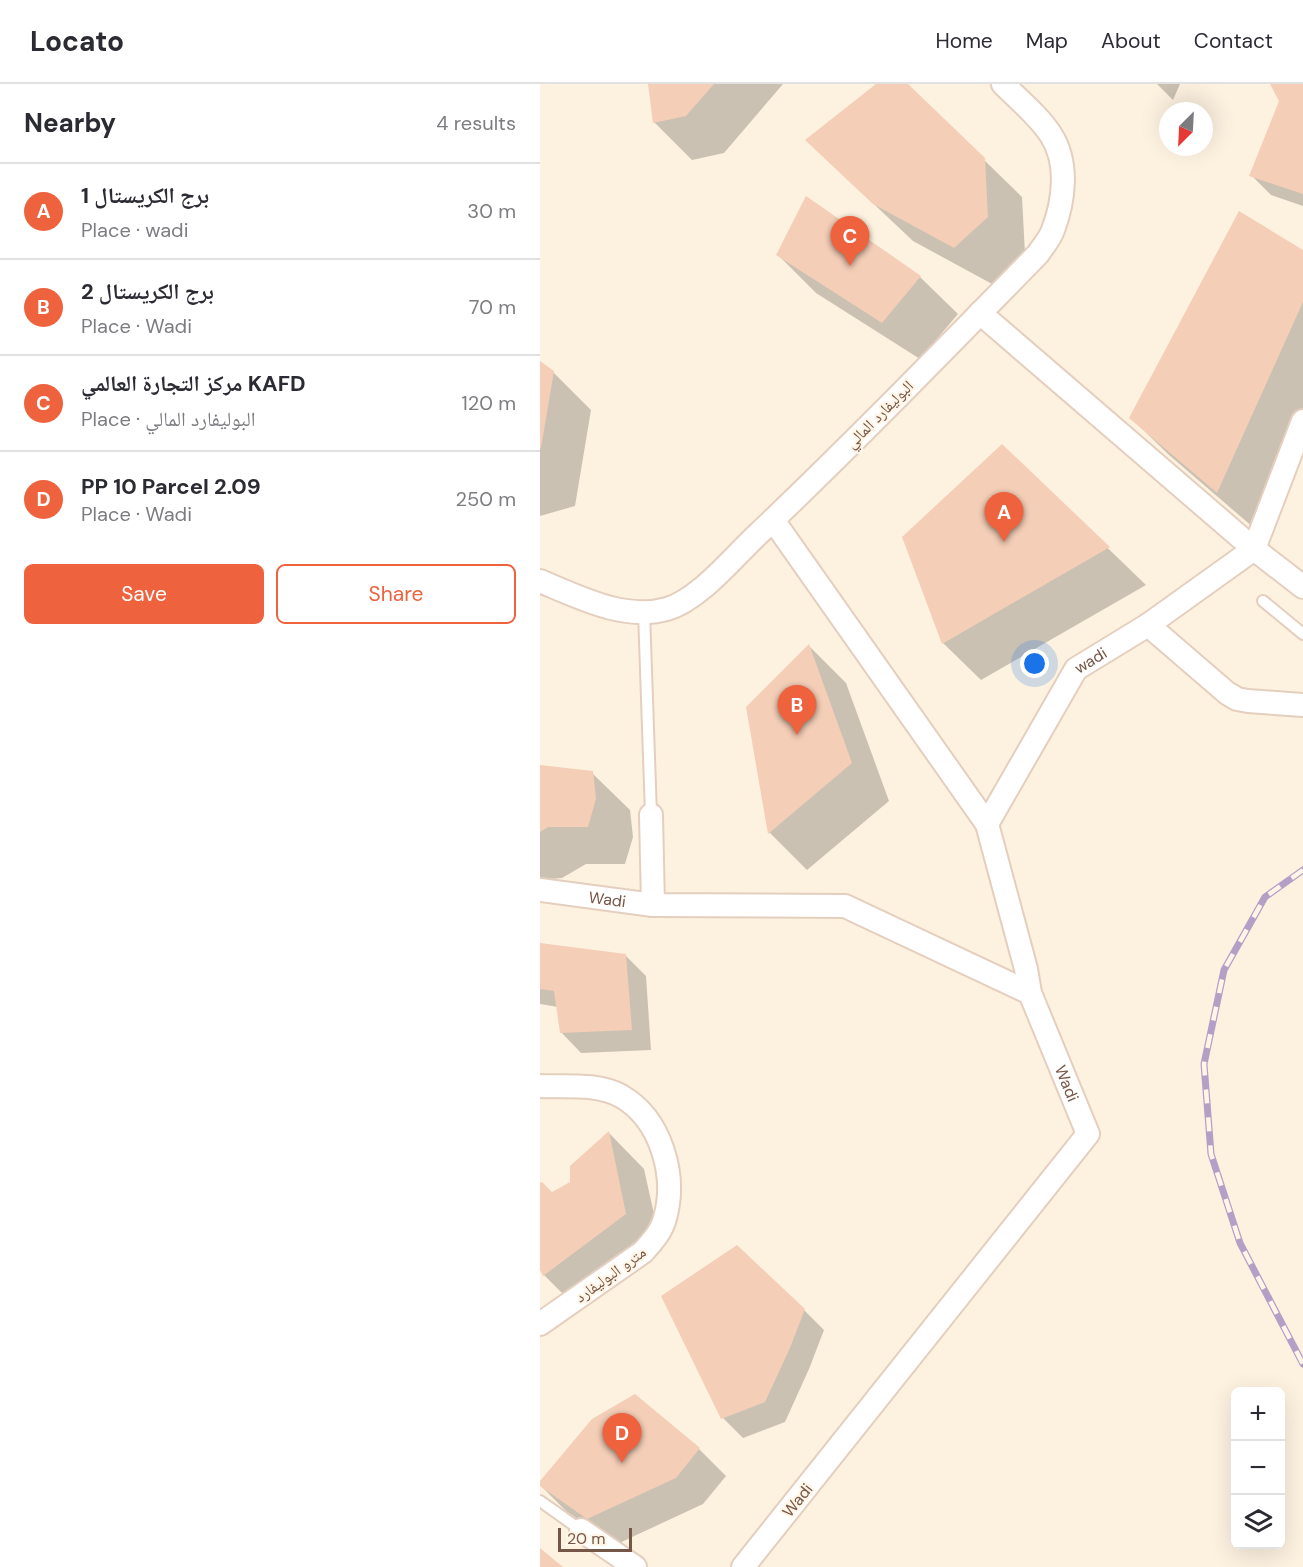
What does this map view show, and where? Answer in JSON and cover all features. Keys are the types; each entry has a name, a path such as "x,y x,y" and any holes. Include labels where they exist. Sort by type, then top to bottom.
{"street":[{"name":"البوليفارد المالي","path":"540,581 612,608 644,612 678,605 692,596 773,520 1038,254 1052,232 1062,199 1063,183 1058,150 1052,136 1003,84"},
{"path":"980,313 1254,549 1303,587"},
{"path":"1254,549 1303,421"},
{"path":"773,520 987,824 1026,969 1030,993"},
{"name":"wadi","path":"987,824 1076,669 1148,625 1254,549"},
{"path":"1148,625 1227,693 1238,699 1303,705"},
{"path":"651,815 653,905"},
{"name":"Wadi","path":"540,890 653,905 845,906 1030,993 1088,1134 743,1567"},
{"name":"مترو البوليفارد","path":"540,1086 595,1087 620,1095 636,1106 651,1123 659,1140 666,1168 669,1196 665,1220 655,1239 643,1252 540,1324"},
{"path":"581,1530 635,1567"}],"lane":[{"path":"1263,601 1303,634"},
{"path":"644,612 651,815"},
{"path":"540,1502 581,1530"}],"building":[{"path":"648,84 714,84 686,116 653,123"},
{"path":"876,84 908,84 985,158 988,217 954,248 873,204 805,140"},
{"path":"1270,84 1303,84 1303,194 1249,176 1279,101"},
{"path":"806,196 921,276 882,323 776,255"},
{"path":"1239,211 1303,250 1303,302 1217,493 1129,418"},
{"path":"540,361 554,371 541,448 540,448"},
{"path":"1002,444 1110,547 942,644 902,537"},
{"path":"809,644 852,763 768,834 746,707"},
{"path":"540,765 593,771 596,799 588,827 548,827 540,832"},
{"path":"540,943 626,954 632,1030 560,1033 554,991 540,989"},
{"path":"609,1131 626,1214 543,1276 540,1270 540,1183 542,1182 552,1192 570,1182 570,1166"},
{"path":"737,1245 805,1309 765,1402 721,1419 661,1296"},
{"path":"635,1394 700,1448 676,1478 587,1519 540,1486 540,1481 592,1419"},
{"path":"540,1548 563,1567 540,1567"}],"railway":[{"path":"1303,870 1265,897 1224,970 1204,1064 1211,1154 1240,1243 1303,1364"}],"place":[{"name":"مركز التجارة العالمي KAFD","path":"850,266"},
{"name":"برج الكريستال 1","path":"1004,542"},
{"name":"برج الكريستال 2","path":"797,735"},
{"name":"PP 10 Parcel 2.09","path":"622,1463"}]}
